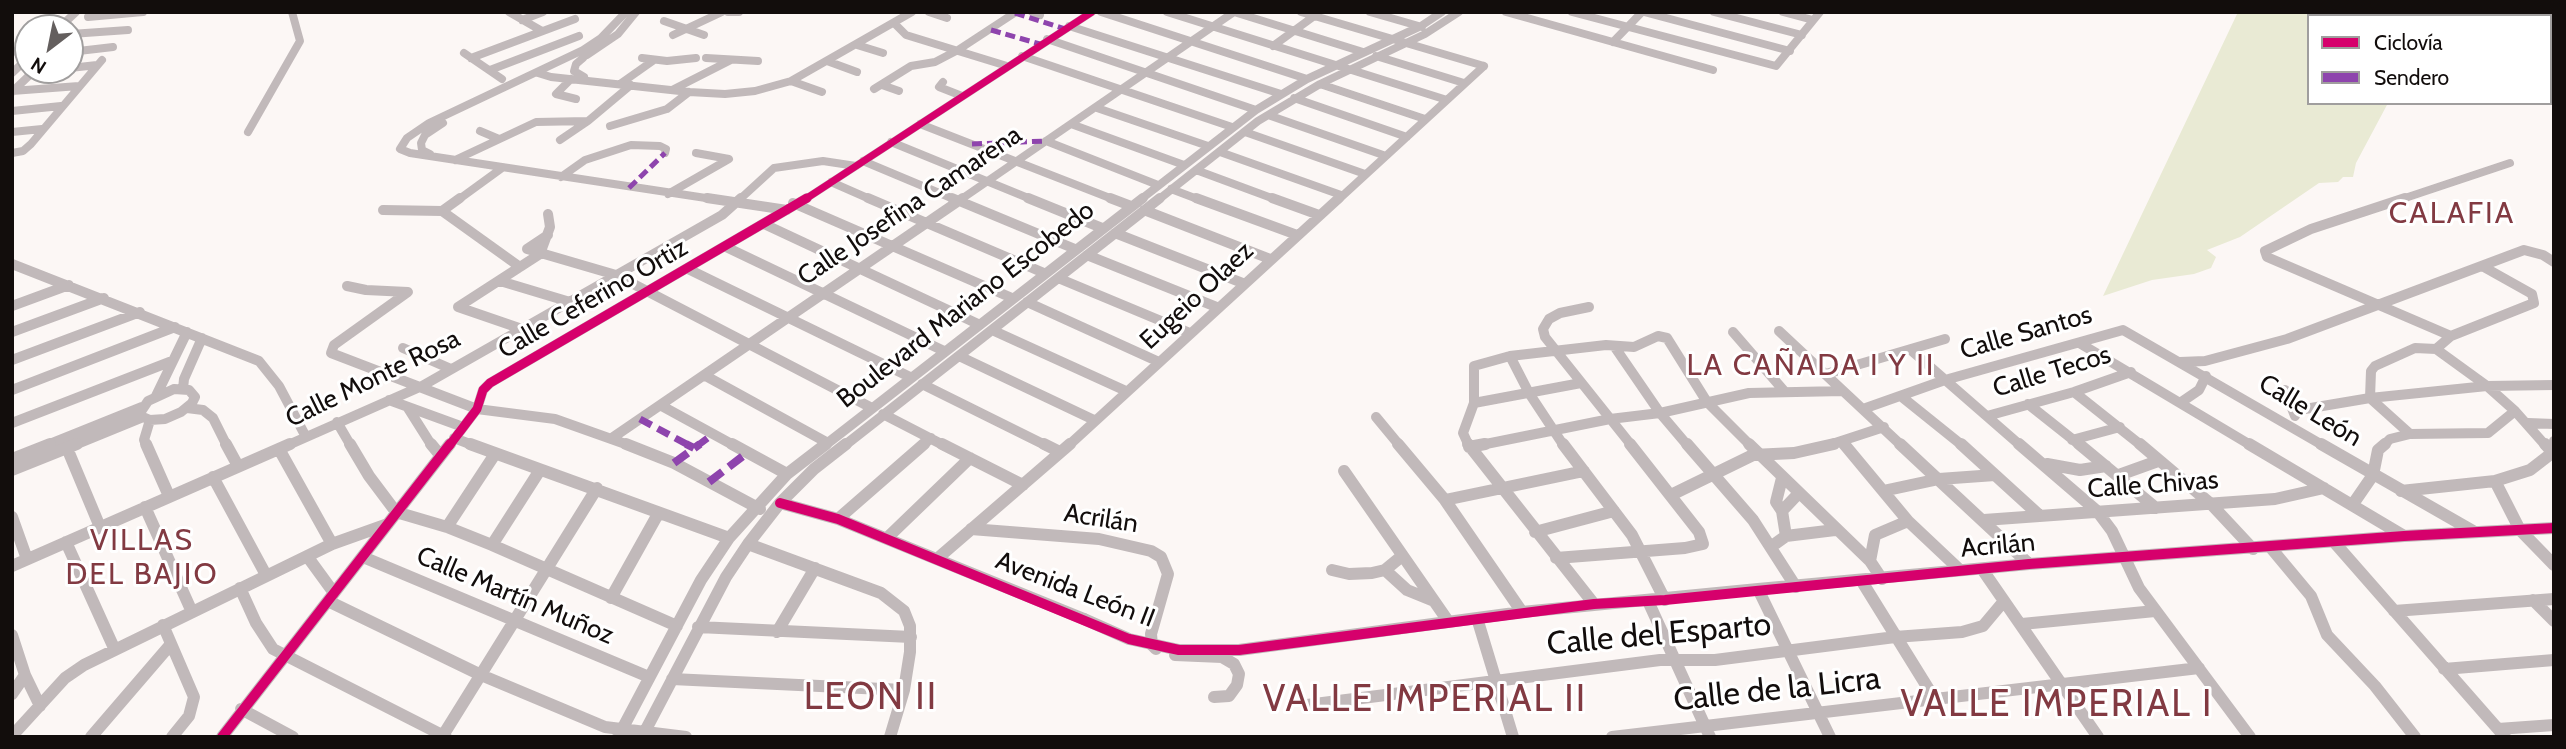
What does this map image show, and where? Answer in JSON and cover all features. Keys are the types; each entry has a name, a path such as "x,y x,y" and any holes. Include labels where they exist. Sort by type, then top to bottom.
{"street":[{"path":"248,132 300,41 292,12"},
{"path":"509,12 542,31"},
{"path":"522,20 543,12"},
{"path":"593,81 574,71 576,64 611,40 636,12"},
{"path":"673,35 722,12"},
{"path":"728,12 739,12"},
{"path":"542,74 689,92 739,93 791,80 912,12"},
{"path":"929,12 947,18"},
{"path":"900,91 878,87 911,66 935,62 958,50 1016,12"},
{"name":"Calle Ceferino Ortiz","path":"222,737 241,709 477,409 483,390 490,383 799,203 1092,12"},
{"path":"1101,12 1307,79"},
{"path":"1167,12 1447,100"},
{"path":"1234,12 1363,51"},
{"name":"Calle Josefina Camarena","path":"612,438 1234,12"},
{"path":"1301,12 1316,14 1408,42"},
{"path":"1370,12 1426,29"},
{"name":"Boulevard Mariano Escobedo","path":"619,734 677,626 688,600 729,538 786,474 1256,110 1307,79 1363,51 1426,29 1441,12"},
{"name":"Boulevard Mariano Escobedo","path":"643,735 698,628 748,544 776,508 814,469 1268,115 1347,69 1408,42 1459,12"},
{"path":"1506,12 1713,70"},
{"path":"1572,12 1774,66 1790,51 1820,12"},
{"path":"1613,42 1643,12 1790,51"},
{"path":"1714,12 1802,35"},
{"path":"1783,12 1814,20"},
{"path":"435,158 422,150 421,143 425,135 542,74 591,45 621,14"},
{"path":"1273,46 1316,14"},
{"path":"90,15 140,16"},
{"path":"502,79 467,56 542,31 574,15 579,36 591,45"},
{"path":"12,153 23,151 140,16"},
{"path":"664,21 704,34"},
{"path":"894,23 906,34"},
{"path":"1069,26 1281,94"},
{"path":"869,38 906,34 1007,66"},
{"path":"84,35 124,35"},
{"path":"490,70 579,36"},
{"path":"1047,40 1256,110"},
{"name":"Eugeio Olaez","path":"938,558 1060,452 1484,66 1408,42"},
{"path":"857,45 883,53"},
{"path":"84,50 113,47"},
{"path":"1022,56 1233,127"},
{"path":"1376,56 1465,83"},
{"path":"583,58 440,117 403,142 400,146 403,152 787,210"},
{"path":"642,58 696,58"},
{"path":"706,58 758,61"},
{"path":"84,64 101,60"},
{"path":"620,84 653,60"},
{"path":"672,90 731,60"},
{"path":"827,61 857,72"},
{"path":"571,79 556,94 576,99"},
{"path":"791,80 822,92"},
{"path":"943,82 939,87 962,96"},
{"path":"1320,84 1425,119"},
{"path":"12,92 79,86"},
{"path":"560,140 631,86"},
{"path":"610,126 667,109 689,92"},
{"path":"1294,99 1407,137"},
{"path":"12,111 61,106"},
{"path":"1097,107 1208,146"},
{"path":"1268,115 1386,156"},
{"path":"455,160 542,120 588,121"},
{"path":"920,124 1131,206"},
{"path":"1071,124 1184,165"},
{"path":"12,132 43,129"},
{"path":"480,131 499,139"},
{"path":"1245,132 1365,174"},
{"path":"1046,141 1158,185"},
{"path":"403,142 421,143"},
{"path":"891,142 1102,228"},
{"path":"561,177 580,162 631,145 660,146 666,149 665,153"},
{"path":"1220,152 1341,195"},
{"path":"668,194 728,160 720,155 696,153"},
{"name":"Calle Monte Rosa","path":"12,566 422,386 703,226 738,203 774,168 823,161 860,163 1075,249"},
{"path":"2451,336 2267,257 2265,251 2311,229 2510,163"},
{"path":"442,211 502,168"},
{"path":"1196,170 1319,215"},
{"path":"831,182 1044,273"},
{"path":"1171,189 1297,235"},
{"path":"703,226 713,213 713,208 706,198"},
{"path":"758,205 799,203 1012,298"},
{"path":"1144,210 1270,259"},
{"path":"383,211 442,211 520,267"},
{"path":"522,329 457,307 540,254 550,227 548,214"},
{"path":"764,224 978,324"},
{"path":"1115,233 1245,284"},
{"path":"726,247 944,351"},
{"path":"2179,362 2205,361 2287,339 2379,307 2524,250 2543,255 2554,262"},
{"path":"540,254 616,275 870,407"},
{"path":"1087,255 1219,308"},
{"path":"12,264 250,357 265,367 306,437"},
{"path":"2436,349 2451,336 2534,303 2532,294 2482,266"},
{"path":"688,269 911,377"},
{"path":"1058,278 1190,333"},
{"path":"500,281 570,302"},
{"path":"12,306 69,285"},
{"name":"Avenida León II","path":"347,286 366,290 408,292 405,297 330,351 336,356 422,386 477,409 555,419 612,438 674,463 755,508 776,508 838,519 1129,639 1179,650 1239,650 1448,621"},
{"path":"12,332 104,298"},
{"path":"1027,302 1159,362"},
{"path":"1556,558 1685,548 1703,544 1699,532 1671,495 1545,337 1545,322 1556,314 1589,307"},
{"path":"12,360 140,312"},
{"path":"987,317 996,327 1126,391"},
{"path":"12,390 175,327"},
{"name":"Calle Santos","path":"1863,409 1945,380 2044,351 2081,344 2123,330"},
{"name":"Calle León","path":"2123,330 2473,531"},
{"path":"1779,331 2029,564"},
{"path":"169,496 144,440 145,415 187,332"},
{"path":"1733,332 1785,392"},
{"path":"1594,604 1469,447 1464,433 1474,403 1474,366 1510,356 1557,350 1634,347 1658,336 1667,338 1707,402 1798,494 1870,561 1882,579"},
{"path":"183,389 184,379 202,338"},
{"path":"1826,374 1912,351 1945,339"},
{"path":"2081,344 2404,536"},
{"path":"1614,346 1660,413 1714,473 1772,546 1796,587"},
{"path":"403,348 452,369"},
{"path":"2401,491 2495,481 2530,470 2553,450 2487,386 2436,349 2415,348 2375,366 2369,380 2370,398 2410,434"},
{"path":"1912,351 2097,511 2112,531 2138,588 2250,737"},
{"path":"958,356 1094,420"},
{"path":"1510,356 1553,431 1641,551 1665,600"},
{"path":"12,424 172,361"},
{"path":"2180,403 2199,390 2209,378 2205,361"},
{"name":"Calle Tecos","path":"1987,416 2074,392 2131,372"},
{"path":"704,374 826,442"},
{"path":"1474,403 1581,383"},
{"path":"922,384 1060,452"},
{"path":"2293,411 2370,398 2487,386 2554,385"},
{"path":"12,459 145,415 165,419 187,408 195,397 190,390 183,389 156,396"},
{"path":"2285,390 2298,429"},
{"path":"1469,447 1610,419 1660,413 1749,393 1843,391"},
{"path":"2074,392 2211,504 2253,549"},
{"path":"1902,397 1956,439 2039,515"},
{"path":"389,400 463,426"},
{"path":"2028,404 2119,475 2156,508"},
{"path":"660,405 786,474"},
{"path":"187,408 203,410 213,418 238,466"},
{"path":"408,408 423,435 440,455"},
{"path":"2353,504 2373,475 2378,450 2390,439 2410,434 2488,433 2515,411"},
{"path":"883,414 1023,485"},
{"path":"12,470 145,415"},
{"path":"1377,417 1445,499 1521,612"},
{"path":"337,422 369,476 396,512 447,527 492,545 677,626"},
{"path":"2528,423 2554,424"},
{"path":"1671,495 1757,454 1783,454 1842,442 1884,427"},
{"path":"2072,440 2120,427"},
{"path":"454,438 729,538"},
{"path":"838,519 931,438"},
{"path":"1842,442 1908,521 1960,570"},
{"path":"66,448 100,527"},
{"path":"279,449 332,544"},
{"path":"447,527 495,454"},
{"path":"887,538 970,458"},
{"path":"2119,475 2158,461"},
{"path":"2045,464 2080,470 2106,466"},
{"path":"492,545 540,470"},
{"path":"1344,471 1448,621"},
{"path":"1445,499 1584,471"},
{"path":"1883,491 1939,479 1968,479 1995,474"},
{"path":"213,477 266,575"},
{"path":"1782,478 1776,502 1782,511 1786,536"},
{"path":"2495,481 2520,530 2554,565"},
{"path":"240,588 266,640 283,655 444,736 597,488"},
{"name":"Calle Chivas","path":"1984,520 2275,499 2324,488"},
{"path":"1782,511 1798,494"},
{"path":"145,507 191,612"},
{"path":"1535,532 1614,511"},
{"path":"611,597 659,514"},
{"path":"12,517 27,559"},
{"path":"1870,561 1875,535 1908,521"},
{"path":"12,736 70,673 114,648 332,544 388,524"},
{"name":"Acrilán","path":"1448,621 1594,604 1665,600 2029,564 2473,531 2554,528"},
{"name":"Acrilán","path":"971,529 1099,539 1151,551 1161,557 1168,574 1151,634 1154,648 1180,655 1222,657 1234,664 1239,674 1237,685 1229,696 1214,697"},
{"path":"1772,546 1786,536 1835,530"},
{"path":"66,542 114,648"},
{"path":"2334,542 2502,733 2554,725"},
{"path":"748,544 889,596 904,611 911,637 904,690 890,737"},
{"path":"2271,548 2311,596 2327,635 2375,686 2415,737"},
{"path":"307,556 331,597 481,675 619,734 686,737"},
{"path":"1332,570 1360,575 1385,570 1402,556"},
{"name":"Calle Martín Muñoz","path":"363,557 649,677"},
{"path":"776,632 815,568"},
{"path":"1982,569 2098,737"},
{"path":"1385,570 1407,590 1434,601"},
{"path":"1861,580 1936,701"},
{"path":"1758,589 1830,737"},
{"path":"2394,611 2554,599"},
{"path":"2533,600 2554,621"},
{"path":"1648,601 1709,732"},
{"name":"Calle del Esparto","path":"1307,705 1497,679 1674,659 1715,660 1975,629 1991,618 2004,601"},
{"path":"2022,624 2155,611"},
{"path":"1477,618 1513,737"},
{"path":"163,625 194,697 189,716 172,737"},
{"path":"698,628 911,637"},
{"path":"12,635 40,706"},
{"path":"91,737 172,644"},
{"path":"2444,668 2554,660"},
{"name":"Calle de la Licra","path":"1612,737 1709,732 1817,713 1936,701 2199,667"},
{"path":"12,694 26,676"},
{"path":"672,679 904,690"},
{"path":"241,709 293,737"}],"green space":[{"path":"2238,12 2538,12 2307,14 2307,105 2387,105 2356,163 2353,177 2343,177 2338,182 2319,183 2240,237 2207,250 2216,257 2211,268 2194,274 2152,280 2103,296"}],"marked path":[{"path":"1015,13 1065,29"},
{"path":"991,30 1040,44"},
{"path":"972,144 1046,141"},
{"path":"629,188 665,153"},
{"path":"640,419 694,448"},
{"path":"674,463 713,434"},
{"path":"709,482 747,453"}],"cycle path":[{"path":"222,737 477,409 483,390 490,383 799,203 1092,12"},
{"path":"780,503 838,519 1129,639 1179,650 1239,650 1594,604 1665,600 2029,564 2404,536 2554,528"}],"district":[{"name":"CALAFIA","path":"2452,214"},
{"name":"LA CAÑADA I Y II","path":"1811,366"},
{"name":"VILLAS DEL BAJIO","path":"142,558"},
{"name":"LEON II","path":"871,698"},
{"name":"VALLE IMPERIAL II","path":"1425,700"},
{"name":"VALLE IMPERIAL I","path":"2057,705"}]}
